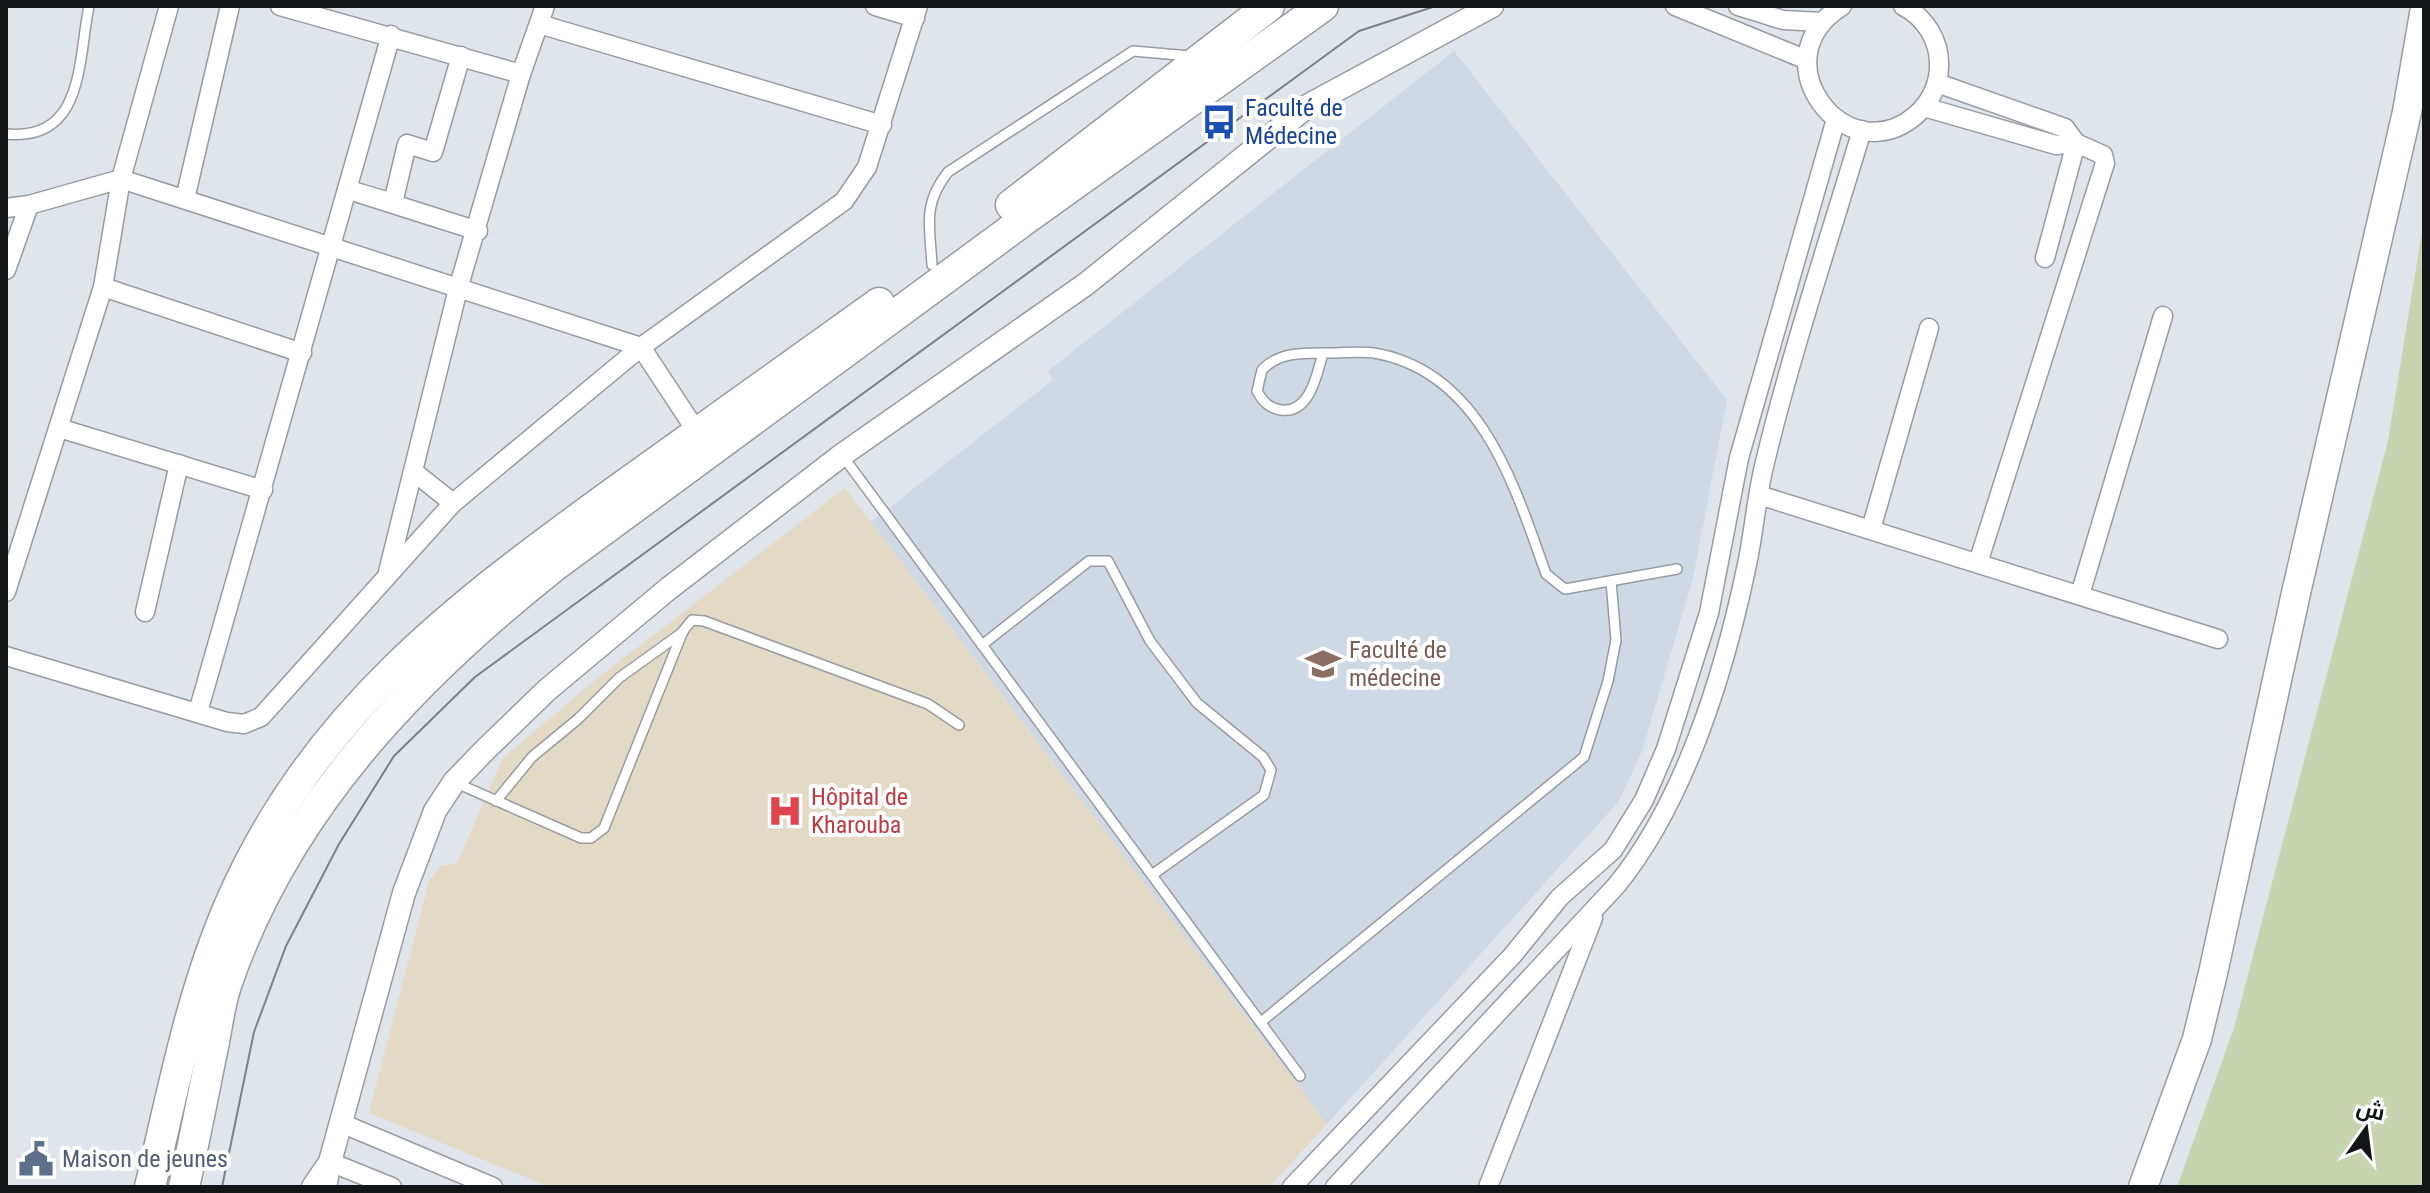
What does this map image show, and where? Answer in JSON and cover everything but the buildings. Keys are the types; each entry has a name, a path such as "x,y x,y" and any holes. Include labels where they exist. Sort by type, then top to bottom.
{"highway":[{"path":"150,1187 201,979 221,927 276,815 325,746 393,667 461,607 697,432 932,265 1269,6"},
{"path":"184,1187 225,987 256,915 302,830 349,761 413,689 476,628 553,567 1040,209 1323,6"}],"main road":[{"path":"2143,1187 2197,1039 2213,973 2296,593 2407,112 2424,14"}],"street":[{"path":"6,592 103,287 121,179 169,6"},
{"path":"185,199 230,6"},
{"path":"280,6 521,74"},
{"path":"387,574 458,289 478,231 521,74 545,6"},
{"path":"6,656 239,724 261,717 453,503 641,347 844,201 867,167 916,12 875,6"},
{"path":"325,1187 404,893 435,811 454,782 559,680 668,589 842,455 1086,284 1309,105 1492,6"},
{"path":"1675,6 1807,60"},
{"path":"1738,6 1783,20 1822,22"},
{"path":"1842,6 1822,22 1814,34 1807,60 1807,74 1817,99 1836,119 1862,130 1902,124 1924,107 1937,83 1939,55 1935,42 1921,19 1903,6"},
{"path":"539,24 882,125"},
{"path":"198,712 334,247 391,35"},
{"path":"349,190 393,203 407,144 433,152 461,56"},
{"path":"1937,83 2065,128 2076,143"},
{"path":"1924,107 2056,145 2076,143 2103,155 2105,163 1978,563"},
{"path":"1292,1187 1512,956 1560,897 1624,836 1644,800 1666,749 1722,563 1739,458 1836,119"},
{"path":"1335,1187 1597,908 1645,850 1690,757 1734,620 1759,495 1787,379 1862,130"},
{"path":"2045,258 2076,143"},
{"path":"6,208 29,205 121,179 334,247 641,347 697,432"},
{"path":"349,190 478,231"},
{"path":"6,270 29,205"},
{"path":"103,287 302,353"},
{"path":"2080,595 2163,316"},
{"path":"1871,529 1929,328"},
{"path":"59,428 263,490"},
{"path":"145,612 179,464"},
{"path":"414,472 453,503"},
{"path":"1759,495 2218,639"},
{"path":"1596,866 1616,886"},
{"path":"1488,1187 1597,908"},
{"path":"341,1123 493,1187"},
{"path":"313,1187 330,1162"},
{"path":"330,1162 392,1187"}],"lane":[{"path":"6,134 41,131 74,98 89,6"},
{"path":"932,265 928,209 933,192 948,172 1133,51 1205,58"},
{"path":"1323,353 1314,385 1294,409 1273,409 1263,401 1257,391 1258,380 1268,363 1285,355 1323,353 1372,352 1399,360 1439,383 1487,430 1515,485 1546,574 1553,583 1565,589 1677,569"},
{"path":"842,455 1300,1076"},
{"path":"982,645 1089,561 1108,561 1150,641 1197,703 1263,757 1271,770 1270,784 1264,795 1152,875"},
{"path":"1261,1022 1584,757 1608,681 1616,640 1611,581"},
{"path":"496,801 532,757 578,719 619,678 683,631 692,620 704,621 928,704 959,725"},
{"path":"454,782 581,838 591,838 604,828 683,631"}],"shaded area":[{"name":"Faculté de médecine","path":"1454,51 1727,400 1693,578 1642,751 1619,801 1327,1124 871,522 1053,380 1048,371"},
{"name":"Hôpital de Kharouba","path":"845,488 1327,1124 1269,1187 550,1187 369,1113 429,881 441,866 457,863 503,758 600,676"}],"green space":[{"path":"2424,219 2424,1187 2177,1187 2234,1028 2388,441"}],"tram line":[{"path":"222,1187 254,1032 286,946 339,844 394,756 475,677 1359,31 1436,6"}],"place":[{"name":"Faculté de Médecine","path":"1219,122"},
{"name":"Faculté de médecine","path":"1323,664"},
{"name":"Hôpital de Kharouba","path":"785,811"},
{"name":"Maison de jeunes","path":"36,1159"}]}
